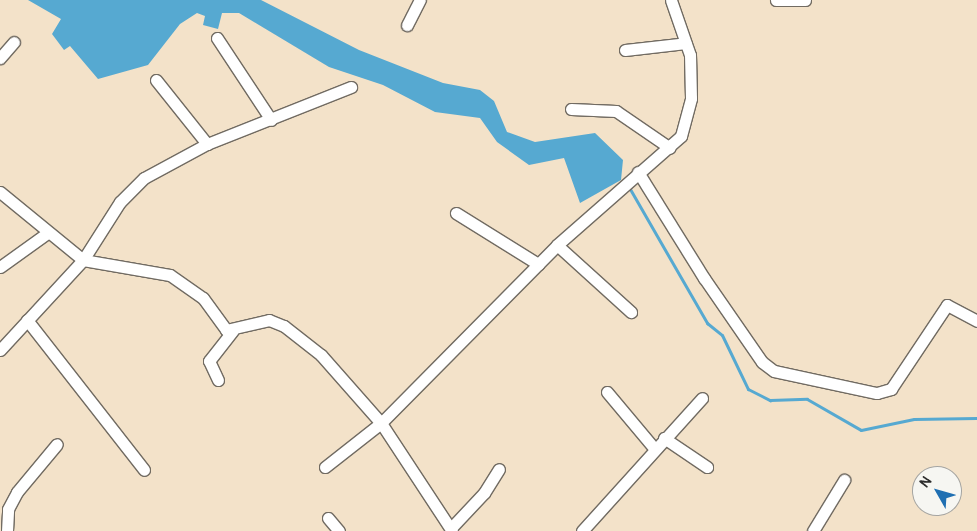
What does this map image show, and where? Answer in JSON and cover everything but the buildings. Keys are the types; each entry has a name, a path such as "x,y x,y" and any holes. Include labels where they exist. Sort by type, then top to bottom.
{"street":[{"path":"407,25 420,0"},
{"path":"325,467 381,423 557,245 638,172 670,148 681,136 692,98 686,43 671,0"},
{"path":"776,0 805,0"},
{"path":"217,38 271,120"},
{"path":"0,58 14,42"},
{"path":"625,50 686,43"},
{"path":"156,80 207,144"},
{"path":"0,350 83,260 120,202 144,178 207,144 350,87"},
{"path":"571,109 616,111 670,148"},
{"path":"638,172 704,278 762,362 774,371 877,393 891,389 947,305 977,321"},
{"path":"0,192 46,234 83,260 170,275 203,298 220,325 233,330 269,320 277,322 321,355 381,423 452,530 484,493 499,469"},
{"path":"456,213 538,264"},
{"path":"0,268 46,234"},
{"path":"557,245 631,312"},
{"path":"27,320 144,470"},
{"path":"218,380 210,361 233,330"},
{"path":"607,392 654,448"},
{"path":"582,531 654,448 702,398"},
{"path":"664,438 707,468"},
{"path":"7,531 8,509 16,492 57,444"},
{"path":"813,531 844,480"},
{"path":"328,518 339,531"}],"water":[{"path":"28,0 261,0 359,50 443,83 480,90 494,101 507,132 535,142 595,133 623,160 621,180 580,203 564,158 529,165 497,142 480,118 435,112 383,85 329,67 239,13 222,13 218,29 203,25 205,16 197,13 180,24 148,65 98,79 70,46 64,50 52,34 61,19"}],"waterway":[{"path":"630,189 707,323 722,335 748,389 770,400 807,399 861,430 914,419 977,418"}]}
